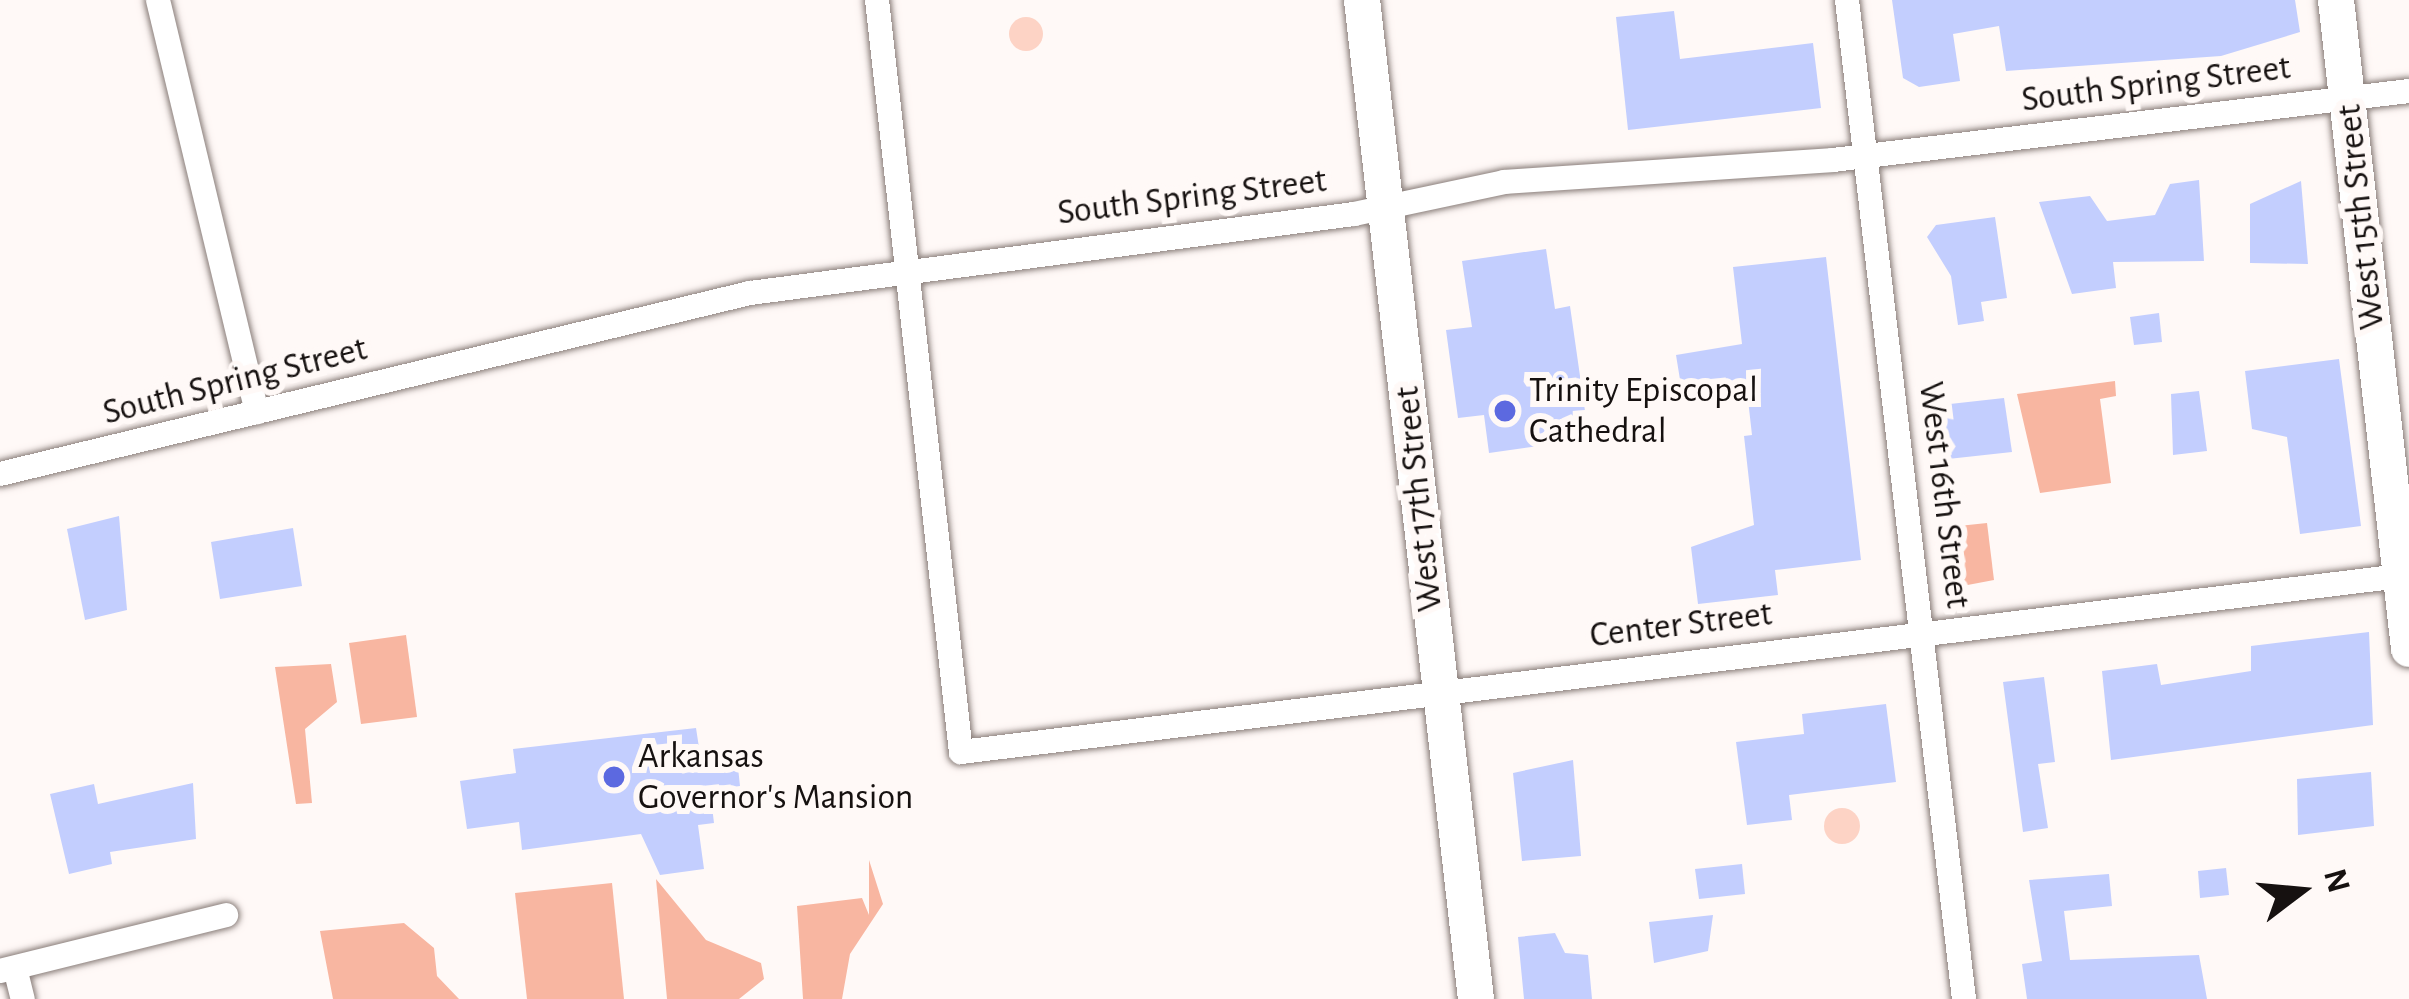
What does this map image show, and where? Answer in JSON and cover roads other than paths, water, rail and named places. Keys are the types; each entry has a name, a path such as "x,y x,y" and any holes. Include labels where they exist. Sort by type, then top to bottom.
{"main road":[{"name":"West 17th Street","path":"1362,0 1476,999"},
{"name":"West 15th Street","path":"2336,0 2405,575 2409,649"}],"street":[{"path":"158,0 257,412"},
{"path":"877,0 908,270"},
{"name":"West 16th Street","path":"1846,0 1925,631 1964,999"},
{"name":"South Spring Street","path":"0,474 750,293 1387,207 1504,182 1867,156 2409,91"},
{"name":"Center Street","path":"908,270 962,752 1442,689 2405,575"},
{"path":"23,999 7,970 226,915"}],"place":[{"name":"Trinity Episcopal Cathedral","path":"1505,411"},
{"name":"Arkansas Governor's Mansion","path":"614,777"}]}
